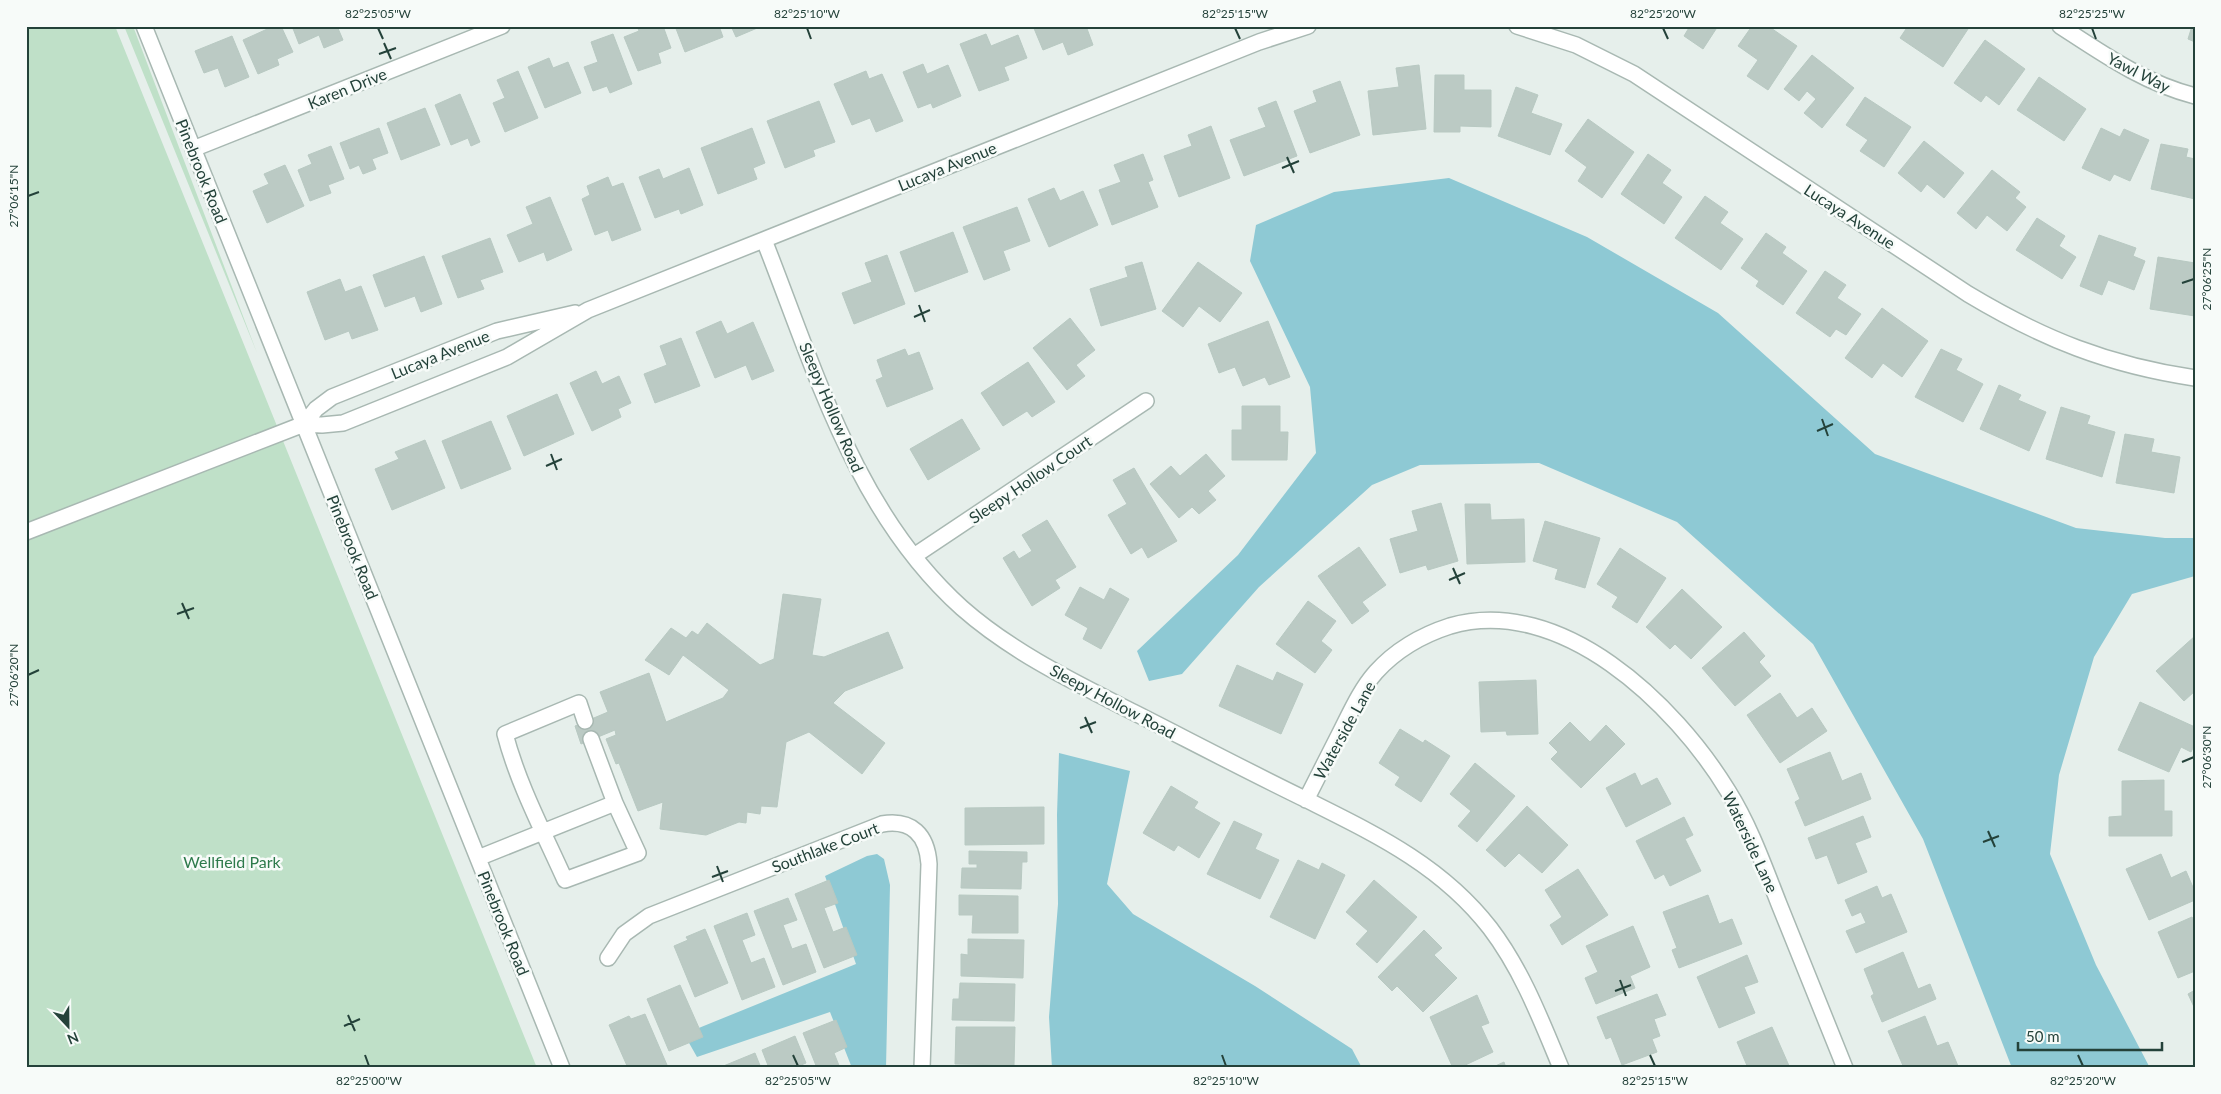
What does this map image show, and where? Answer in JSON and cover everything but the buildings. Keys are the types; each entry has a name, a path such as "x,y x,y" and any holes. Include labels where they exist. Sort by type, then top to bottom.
{"street":[{"name":"Pinebrook Road","path":"144,26 562,1068"},
{"name":"Karen Drive","path":"193,149 502,26"},
{"name":"Lucaya Avenue","path":"26,532 304,424 343,423 507,357 588,310 1259,42 1308,26"},
{"name":"Lucaya Avenue","path":"1517,26 1562,32 1634,74 1968,294 2022,325 2070,347 2109,360 2142,369 2195,378"},
{"name":"Yawl Way","path":"2060,26 2144,78 2176,91 2195,96"},
{"name":"Sleepy Hollow Road","path":"764,240 843,440 861,477 891,526 914,556 962,608 991,632 1024,654 1100,695 1404,850 1428,868 1470,906 1490,929 1521,978 1537,1009 1561,1068"},
{"name":"Lucaya Avenue","path":"304,424 316,409 341,393 497,331 588,310"},
{"name":"Sleepy Hollow Court","path":"914,556 1146,401"},
{"name":"Waterside Lane","path":"1306,800 1361,692 1382,666 1413,642 1434,631 1462,623 1489,620 1516,622 1546,629 1570,639 1621,672 1645,692 1703,754 1729,792 1754,840 1845,1068"},
{"path":"585,720 579,703 506,734 510,753 565,880 638,853 615,803 592,738"},
{"path":"478,858 615,803"},
{"name":"Southlake Court","path":"608,958 624,934 650,916 882,824 892,822 910,826 923,838 927,846 929,864 922,1068"}],"green space":[{"name":"Wellfield Park","path":"26,26 115,26 537,1068 26,1068"},
{"path":"124,26 133,26 257,353"}],"water":[{"path":"1449,178 1587,237 1718,313 1875,454 2076,528 2165,538 2195,538 2195,576 2132,594 2094,657 2059,775 2050,854 2096,965 2150,1068 2012,1068 1923,839 1813,644 1677,522 1539,463 1420,465 1372,485 1259,587 1182,674 1149,681 1137,651 1238,555 1316,453 1310,387 1250,261 1256,225 1334,192"},
{"path":"1059,753 1130,771 1107,884 1133,914 1255,986 1352,1049 1362,1068 1052,1068 1049,1017 1058,904 1057,815"},
{"path":"877,854 884,859 890,885 886,1068 852,1068 830,1012 697,1057 684,1034 856,964 825,876 867,856"}]}
